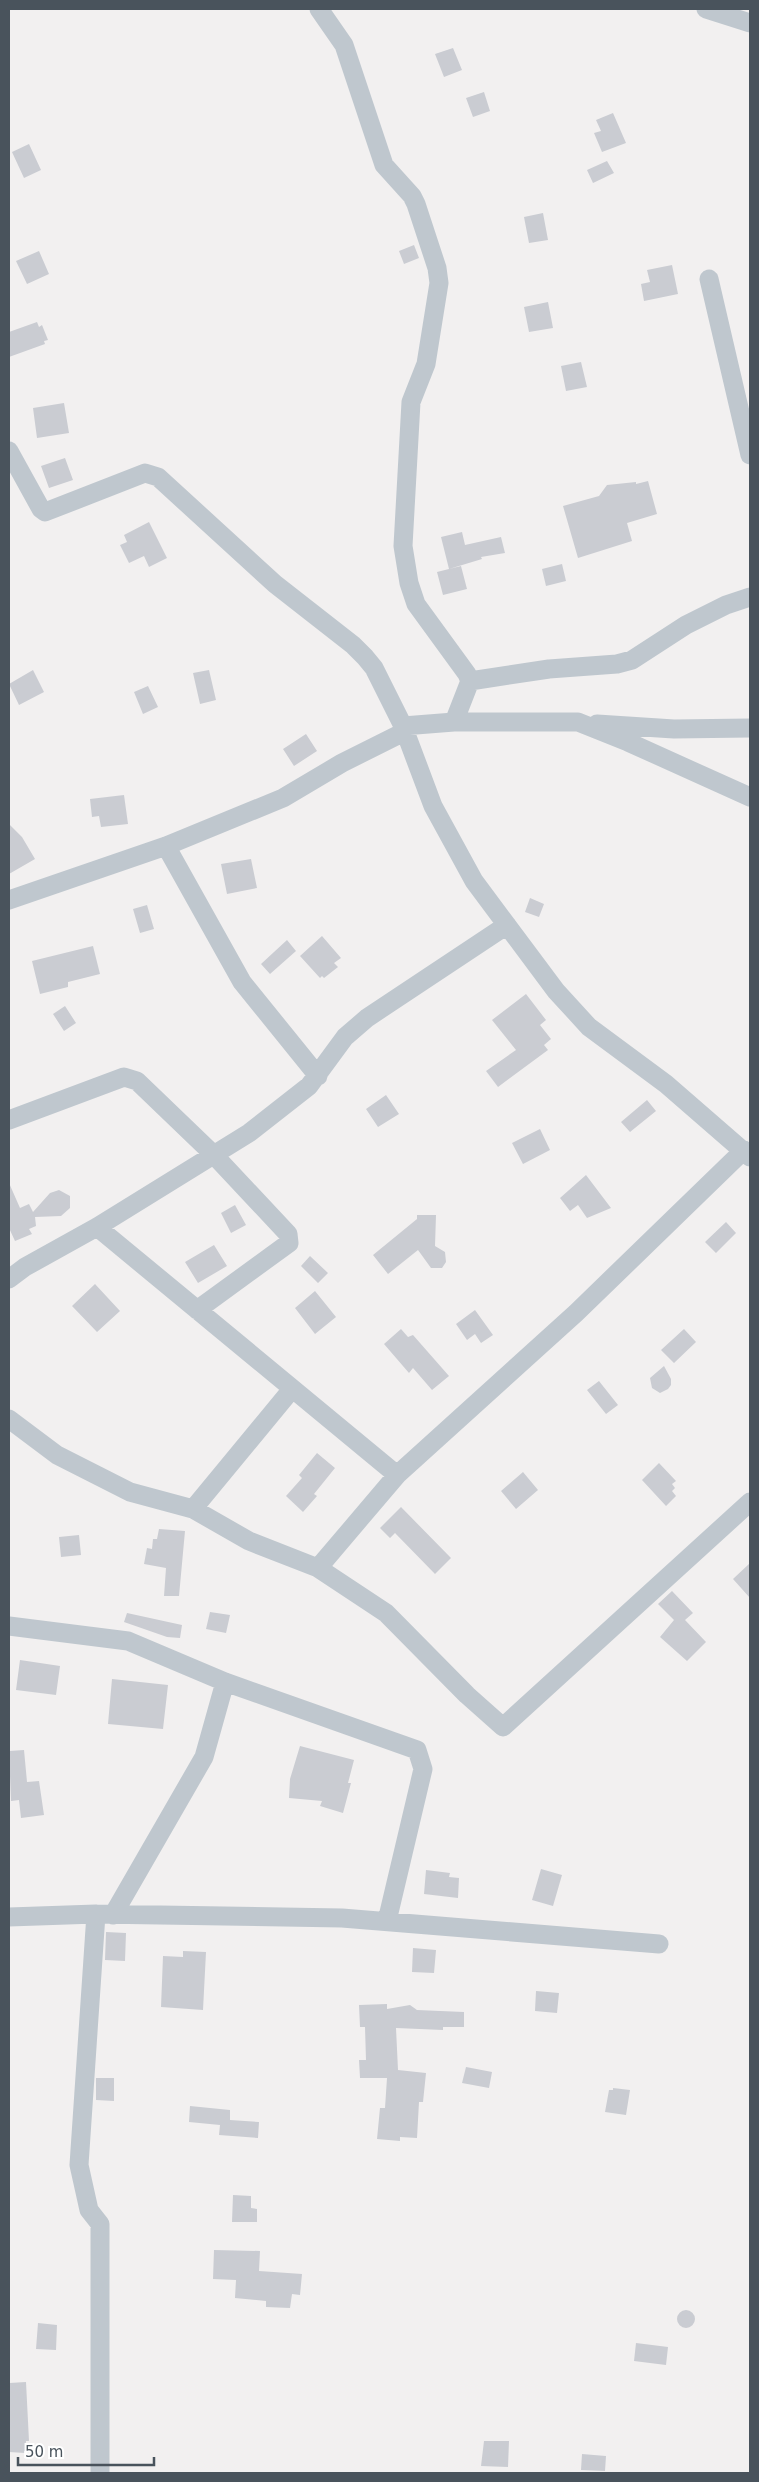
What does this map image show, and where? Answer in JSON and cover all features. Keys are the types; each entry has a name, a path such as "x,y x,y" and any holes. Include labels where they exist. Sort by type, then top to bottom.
{"street":[{"path":"319,9 344,44 384,165 412,196 437,268 439,283 426,364 411,402 403,546 409,583 416,604 467,674 470,681 454,722"},
{"path":"706,9 750,22"},
{"path":"708,279 750,455"},
{"path":"9,451 41,509 45,512 145,473 158,478 275,584 353,645 374,668 403,729 433,806 474,881 556,991 589,1027 666,1084 747,1153 576,1313 396,1475 318,1568"},
{"path":"470,681 549,669 617,664 632,660 686,624 726,605 750,597"},
{"path":"9,900 166,846 283,798 403,729 454,722 578,722 674,729 750,724"},
{"path":"578,722 628,742 750,797"},
{"path":"166,846 242,982 318,1076"},
{"path":"9,1280 25,1266 97,1227 249,1133 309,1086 345,1036 367,1018 507,925"},
{"path":"9,1120 124,1078 138,1081 214,1156 288,1234 290,1239 288,1243 197,1310"},
{"path":"97,1227 396,1475"},
{"path":"194,1509 292,1388"},
{"path":"9,1419 56,1455 130,1492 194,1509 249,1541 318,1568 386,1613 467,1695 503,1727 750,1502"},
{"path":"9,1626 128,1641 225,1682 417,1750 422,1769 387,1921"},
{"path":"100,2473 100,2224 89,2210 79,2165 104,1915 204,1757 225,1682"},
{"path":"9,1916 104,1915 387,1921 659,1944"}],"building":[{"path":"453,48 462,70 444,77 435,54"},
{"path":"484,92 490,111 473,117 466,98"},
{"path":"613,113 626,143 602,152 594,133 601,131 596,120"},
{"path":"29,144 41,170 24,178 12,152"},
{"path":"607,161 614,173 593,183 587,170"},
{"path":"543,213 548,240 529,243 524,217"},
{"path":"414,245 419,258 404,264 399,251"},
{"path":"39,251 49,274 27,284 16,261"},
{"path":"672,265 678,294 644,301 641,284 650,282 647,270"},
{"path":"548,302 553,328 529,332 524,307"},
{"path":"37,322 39,327 42,325 48,340 44,341 45,344 9,357 9,332"},
{"path":"581,362 587,387 566,391 561,366"},
{"path":"64,403 69,433 37,438 33,408"},
{"path":"65,458 73,480 49,488 41,466"},
{"path":"648,481 657,514 627,523 632,541 578,558 563,506 599,496 607,485 636,482 636,484"},
{"path":"149,522 167,558 149,567 144,556 129,563 120,545 127,542 124,535"},
{"path":"462,532 465,545 501,537 505,553 481,557 482,559 449,569 441,537"},
{"path":"562,564 566,581 546,586 542,569"},
{"path":"461,566 467,589 443,595 437,572"},
{"path":"33,670 44,692 19,705 9,684"},
{"path":"209,670 216,700 200,704 193,673"},
{"path":"148,686 158,707 143,714 134,692"},
{"path":"306,734 317,751 294,766 283,749"},
{"path":"124,795 128,824 101,827 99,816 92,817 90,799"},
{"path":"9,824 22,837 35,859 9,874"},
{"path":"251,859 257,888 227,894 221,864"},
{"path":"530,898 544,904 539,917 525,912"},
{"path":"147,905 154,929 140,933 133,909"},
{"path":"322,936 341,958 334,963 338,967 324,978 322,976 320,978 300,956"},
{"path":"287,940 296,951 270,974 261,964"},
{"path":"93,946 100,974 68,982 68,987 40,994 32,961"},
{"path":"526,994 546,1020 540,1025 551,1039 544,1045 548,1050 498,1087 486,1071 516,1050 492,1020"},
{"path":"65,1006 76,1023 64,1031 53,1014"},
{"path":"386,1095 399,1114 378,1127 366,1109"},
{"path":"647,1100 656,1111 630,1132 621,1122"},
{"path":"540,1129 550,1150 523,1164 512,1143"},
{"path":"586,1175 611,1208 587,1218 578,1205 570,1211 560,1198"},
{"path":"9,1183 20,1208 29,1204 33,1212 50,1193 59,1190 70,1196 70,1208 61,1216 35,1217 36,1226 29,1229 32,1234 15,1241 9,1228"},
{"path":"235,1205 246,1225 231,1233 221,1213"},
{"path":"417,1215 436,1215 435,1246 445,1252 446,1262 442,1268 431,1268 418,1250 388,1274 373,1255 417,1219"},
{"path":"726,1222 736,1233 716,1253 705,1242"},
{"path":"214,1245 227,1266 198,1283 185,1262"},
{"path":"310,1256 328,1273 318,1283 301,1266"},
{"path":"95,1284 120,1311 97,1332 72,1306"},
{"path":"315,1291 336,1317 315,1334 295,1308"},
{"path":"475,1310 493,1335 481,1343 475,1334 467,1340 456,1324"},
{"path":"401,1329 408,1337 413,1335 449,1376 432,1390 413,1368 409,1373 384,1344"},
{"path":"684,1329 696,1342 674,1363 661,1350"},
{"path":"664,1366 671,1379 671,1385 660,1393 652,1388 650,1378"},
{"path":"599,1381 618,1405 606,1414 587,1390"},
{"path":"317,1453 335,1468 314,1494 317,1496 303,1512 286,1496 302,1478 299,1475"},
{"path":"659,1463 676,1481 672,1484 675,1488 672,1491 676,1496 666,1506 642,1480"},
{"path":"523,1472 538,1490 516,1509 501,1491"},
{"path":"401,1507 451,1558 435,1574 395,1533 390,1538 380,1528"},
{"path":"159,1529 185,1531 179,1596 164,1596 166,1568 144,1564 147,1548 152,1549 153,1539 157,1539"},
{"path":"79,1535 81,1555 61,1557 59,1537"},
{"path":"750,1563 750,1598 733,1579"},
{"path":"672,1591 693,1613 685,1620 706,1642 687,1661 660,1637 674,1620 658,1604"},
{"path":"210,1612 230,1615 226,1633 206,1629"},
{"path":"127,1613 182,1625 180,1638 167,1637 124,1622"},
{"path":"20,1660 60,1666 56,1695 16,1690"},
{"path":"112,1679 168,1685 163,1729 108,1724"},
{"path":"300,1746 354,1760 348,1783 351,1783 343,1813 320,1806 322,1801 289,1798 290,1779"},
{"path":"24,1750 27,1782 39,1781 44,1815 21,1818 19,1800 11,1801 9,1751"},
{"path":"541,1869 562,1875 553,1906 532,1900"},
{"path":"426,1870 450,1873 449,1877 459,1878 458,1898 424,1894"},
{"path":"106,1932 126,1933 125,1961 105,1960"},
{"path":"413,1948 436,1950 434,1973 412,1972"},
{"path":"183,1951 206,1952 203,2010 161,2007 163,1956 183,1957"},
{"path":"536,1991 559,1993 557,2013 535,2011"},
{"path":"387,2004 387,2009 410,2005 417,2010 464,2012 464,2027 443,2027 443,2030 396,2028 398,2070 426,2073 423,2102 419,2102 417,2138 400,2137 400,2141 377,2139 380,2108 385,2108 387,2078 360,2078 359,2060 366,2060 365,2027 360,2027 359,2005"},
{"path":"466,2067 492,2072 489,2088 462,2083"},
{"path":"96,2078 114,2078 114,2101 96,2100"},
{"path":"613,2088 630,2090 626,2115 605,2112 609,2090 613,2090"},
{"path":"190,2106 230,2110 230,2120 259,2122 258,2138 219,2135 220,2125 189,2122"},
{"path":"233,2195 251,2196 251,2208 257,2209 257,2222 232,2222"},
{"path":"214,2250 260,2251 259,2271 302,2274 300,2295 292,2294 290,2308 266,2307 266,2301 235,2298 236,2280 213,2279"},
{"path":"686,2310 692,2313 695,2319 692,2325 686,2328 680,2325 677,2319 680,2313"},
{"path":"38,2323 57,2325 56,2350 36,2349"},
{"path":"636,2343 668,2347 666,2365 634,2361"},
{"path":"26,2382 29,2441 26,2441 25,2453 9,2452 9,2383"},
{"path":"484,2441 509,2441 508,2467 481,2466"},
{"path":"582,2454 606,2456 605,2471 581,2470"}]}
